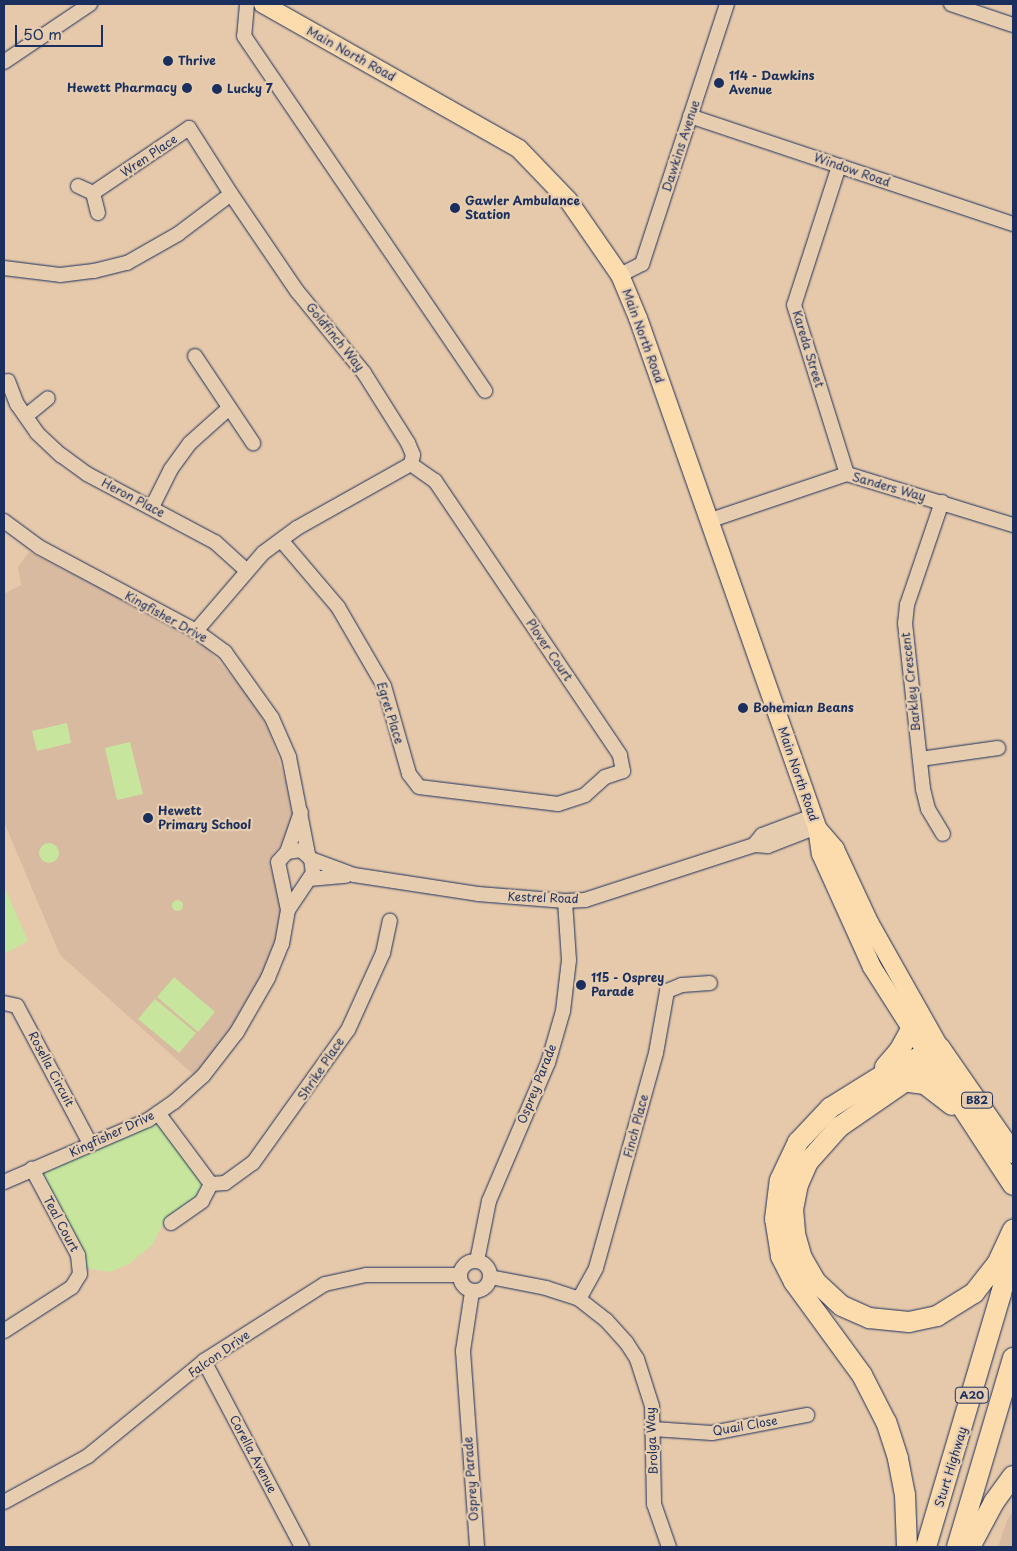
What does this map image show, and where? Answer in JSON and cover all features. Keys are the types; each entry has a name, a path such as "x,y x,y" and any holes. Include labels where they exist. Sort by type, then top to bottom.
{"highway":[{"path":"907,1547 904,1486 886,1422 862,1375 794,1282 781,1256 776,1232 777,1193 791,1154 818,1118 868,1082 892,1060 911,1029"},
{"path":"868,1082 912,1058 934,1052"},
{"path":"934,1052 924,1069 908,1082 833,1132 816,1150 802,1174 793,1210 794,1234 802,1258 816,1282 842,1306 869,1318 895,1323 922,1320 950,1310 974,1293 996,1264 1013,1230"},
{"name":"B82","path":"934,1052 982,1142 1013,1185"},
{"name":"B82","path":"934,1052 1013,1152"},
{"path":"908,1082 925,1084 944,1097 982,1142"},
{"name":"Sturt Highway","path":"926,1547 1002,1294 1013,1242"},
{"name":"A20","path":"957,1547 1013,1358"},
{"path":"970,1547 994,1502 1013,1476"}],"main road":[{"name":"Main North Road","path":"263,4 519,149 568,200 620,275 638,318 815,822 822,854 872,967 911,1029 934,1052"},
{"name":"Main North Road","path":"815,822 835,849 934,1052"}],"street":[{"path":"4,62 90,4"},
{"path":"247,4 244,36 485,391"},
{"name":"Dawkins Avenue","path":"620,275 642,264 727,4"},
{"path":"951,4 1013,25"},
{"name":"Window Road","path":"690,116 1013,224"},
{"name":"Wren Place","path":"93,193 189,128 231,194"},
{"name":"Kareda Street","path":"839,166 794,305 847,474"},
{"path":"78,186 93,193 98,213"},
{"path":"4,268 60,275 94,271 126,263 178,234 231,194"},
{"name":"Goldfinch Way","path":"231,194 297,292 364,373 412,450 411,464"},
{"path":"195,356 228,409 253,443"},
{"name":"Heron Place","path":"8,381 37,433 61,455 87,474 152,507 214,542 247,572"},
{"path":"26,416 48,398"},
{"path":"152,507 171,469 190,443 228,409"},
{"path":"196,631 263,553 281,540 411,464"},
{"name":"Plover Court","path":"411,464 435,481 624,763 623,771 605,777 585,795 558,804 544,803"},
{"name":"Sanders Way","path":"708,521 847,474 1013,525"},
{"name":"Barkley Crescent","path":"942,502 907,605 905,623 920,759 928,809 943,834"},
{"name":"Kingfisher Drive","path":"4,521 62,561 196,631 225,652 272,718 288,757 310,856"},
{"name":"Egret Place","path":"281,540 338,607 384,686 409,774 419,787 544,803"},
{"path":"920,759 998,748"},
{"path":"287,852 295,850 310,856 313,873 306,881 290,885 279,875 278,862 287,852 301,812"},
{"name":"Kestrel Road","path":"310,856 354,875 478,894 565,901 585,900 754,845 768,846 815,822"},
{"name":"Kingfisher Drive","path":"279,875 288,910"},
{"name":"Kestrel Road","path":"306,881 354,875"},
{"name":"Kingfisher Drive","path":"4,1182 91,1145 158,1113 203,1076 237,1032 268,978 282,944 288,910 306,881"},
{"name":"Osprey Parade","path":"477,1261 489,1202 548,1063 563,1011 569,960 565,901"},
{"name":"Shrike Place","path":"211,1184 225,1183 253,1163 301,1100 348,1030 383,953 390,921"},
{"name":"Finch Place","path":"578,1299 596,1268 656,1053 667,991 682,985 710,983"},
{"name":"Rosella Circuit","path":"4,1003 17,1006 91,1145"},
{"path":"158,1113 211,1184 202,1201 170,1223"},
{"name":"Teal Court","path":"4,1331 72,1287 80,1274 78,1255 32,1170"},
{"path":"477,1261 489,1269 490,1277 488,1285 472,1292 465,1288 459,1275 469,1262 477,1261"},
{"name":"Falcon Drive","path":"4,1502 88,1456 204,1361 337,1279 366,1274 459,1275"},
{"name":"Brolga Way","path":"490,1277 546,1288 578,1299 606,1320 637,1359 652,1406 654,1504 669,1547"},
{"name":"Osprey Parade","path":"472,1292 463,1351 477,1547"},
{"name":"Corella Avenue","path":"204,1361 302,1547"},
{"name":"Quail Close","path":"653,1429 712,1433 807,1415"}],"shaded area":[{"name":"Hewett Primary School","path":"29,552 129,603 168,619 206,647 252,699 269,731 286,782 292,813 290,833 272,856 270,866 284,903 272,952 247,1006 195,1076 60,955 4,822 4,594 21,585 18,567"},
{"path":"1013,1511 1013,1547 998,1547 1007,1520"}],"green space":[{"path":"67,723 71,743 37,751 32,731"},
{"path":"130,742 143,794 117,800 105,748"},
{"path":"49,843 56,846 59,853 56,860 49,863 42,860 39,853 42,846"},
{"path":"4,886 28,941 4,954"},
{"path":"177,899 183,905 177,911 171,905"},
{"path":"174,977 215,1012 198,1032 157,997"},
{"path":"155,999 196,1033 179,1053 138,1019"},
{"path":"157,1121 207,1185 203,1193 161,1227 153,1244 129,1264 110,1272 87,1268 40,1171"}],"place":[{"name":"Thrive","path":"168,61"},
{"name":"114 - Dawkins Avenue","path":"719,83"},
{"name":"Hewett Pharmacy","path":"187,88"},
{"name":"Lucky 7","path":"217,89"},
{"name":"Gawler Ambulance Station","path":"455,208"},
{"name":"Bohemian Beans","path":"743,708"},
{"name":"Hewett Primary School","path":"148,818"},
{"name":"115 - Osprey Parade","path":"581,985"}]}
